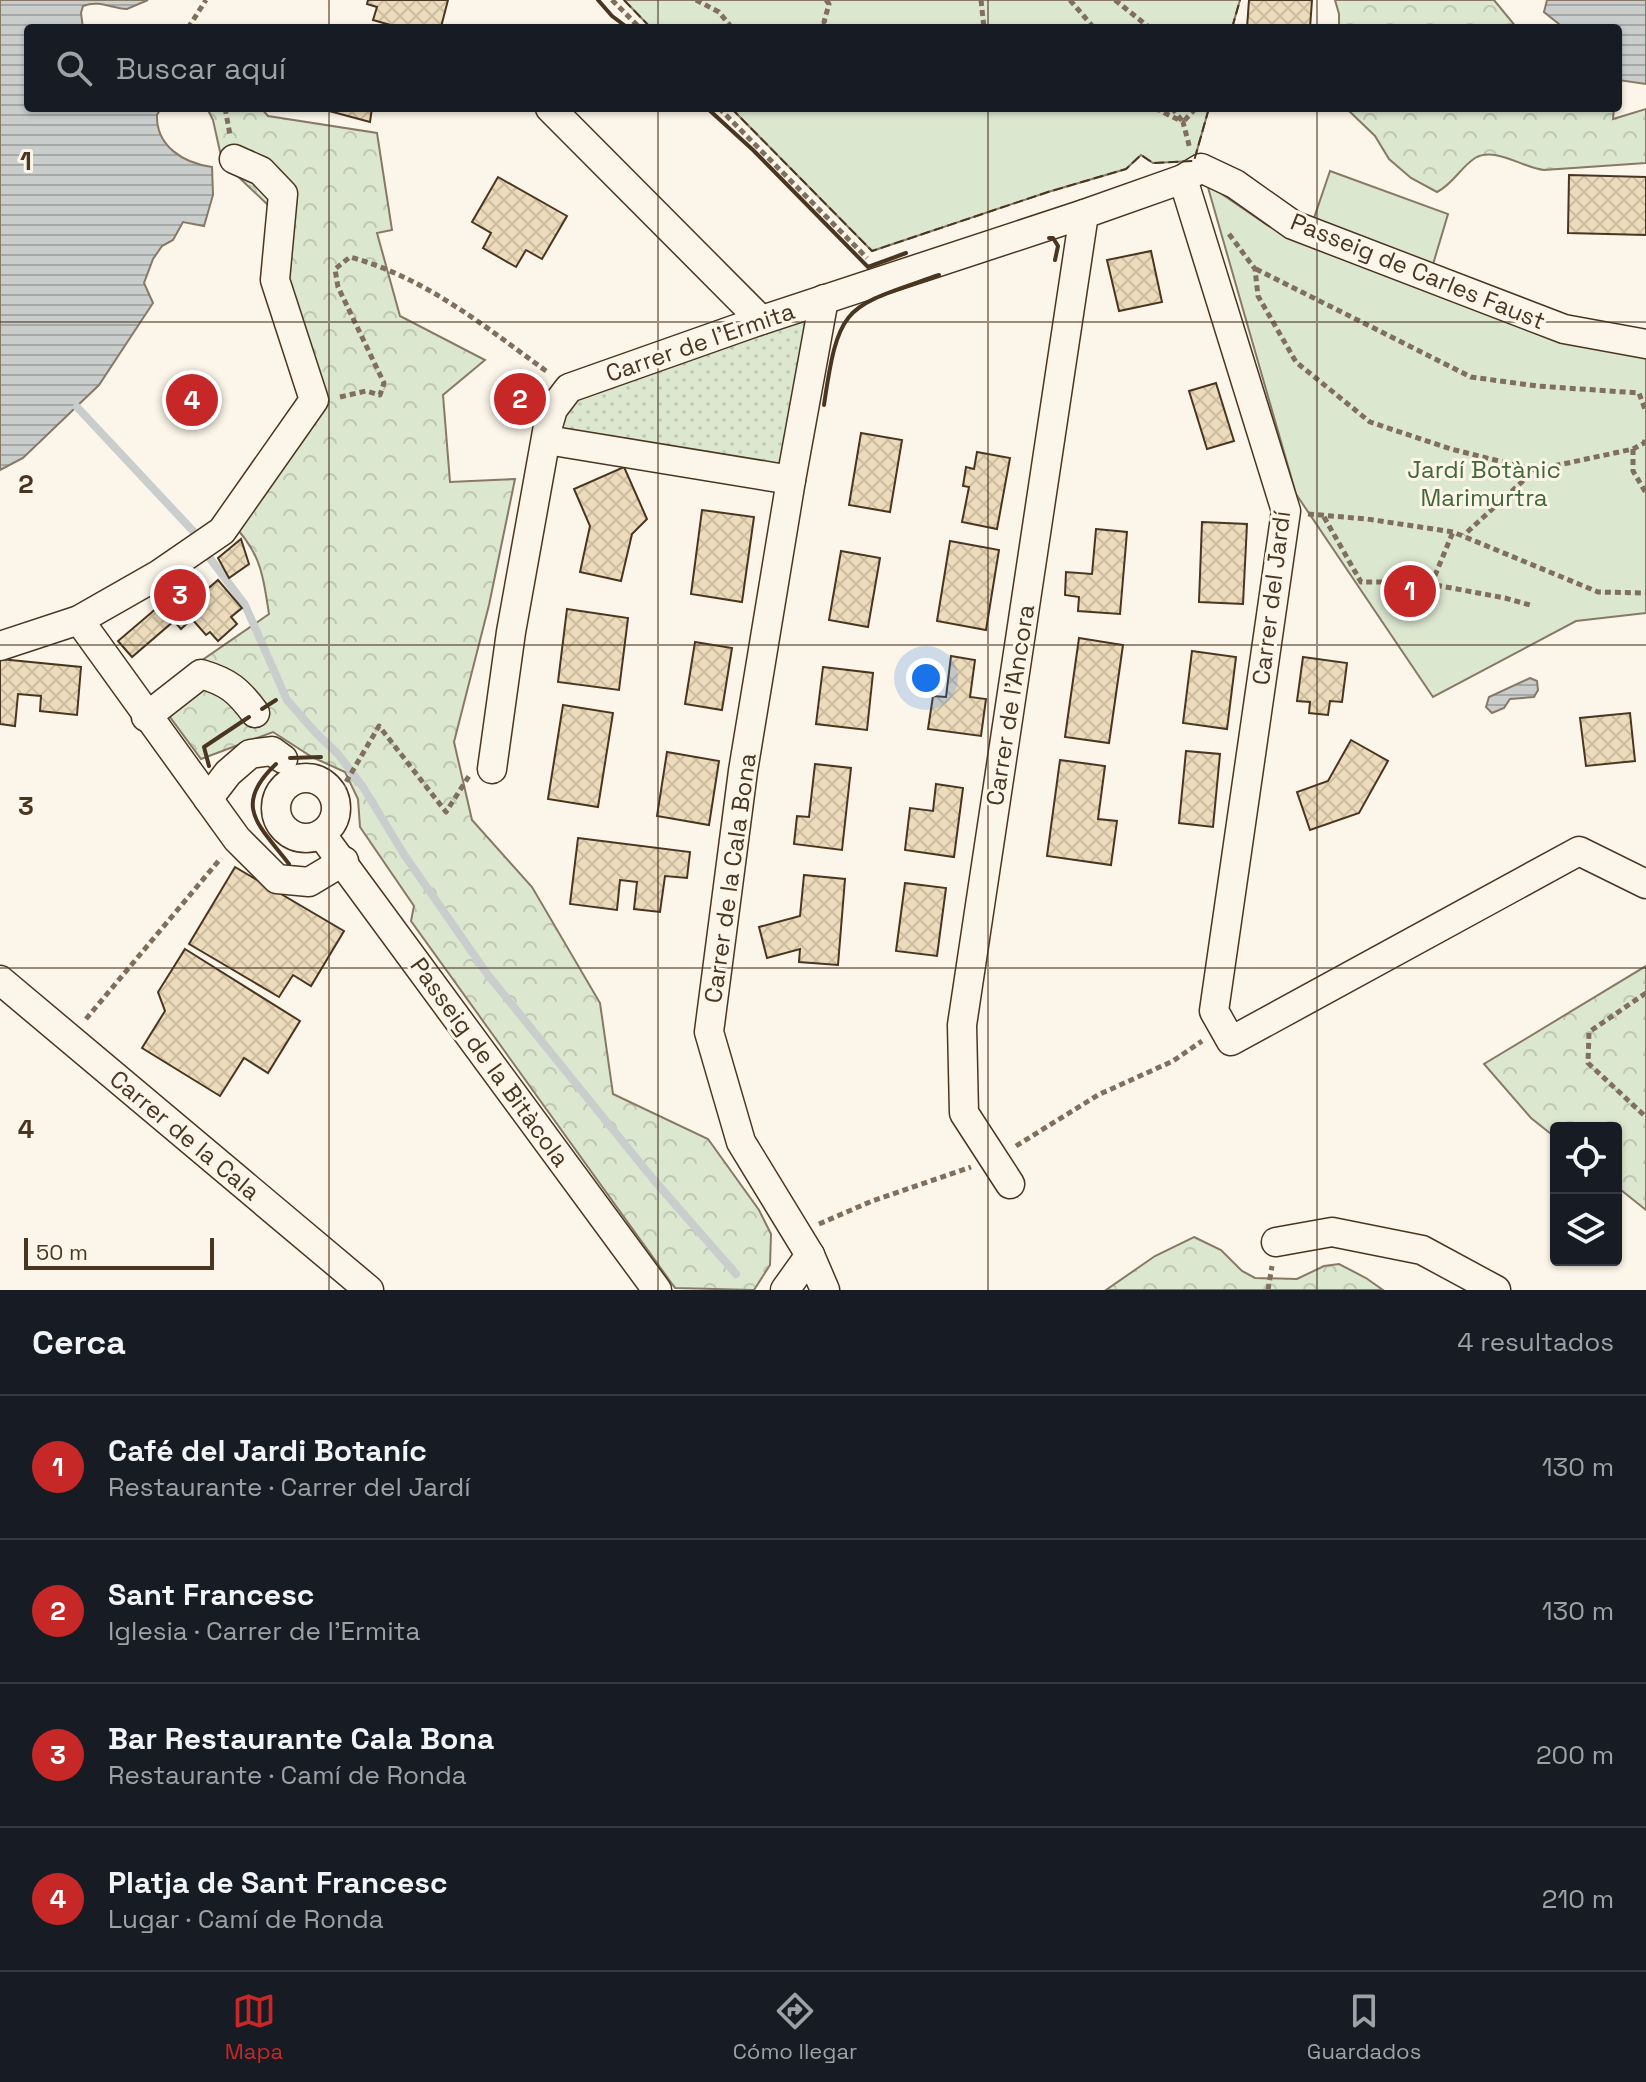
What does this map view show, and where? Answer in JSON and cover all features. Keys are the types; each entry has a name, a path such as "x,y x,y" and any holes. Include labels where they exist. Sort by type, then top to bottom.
{"street":[{"path":"554,112 761,320"},
{"path":"0,646 79,620 158,575 222,531 314,400 275,280 283,194 261,171 234,159"},
{"name":"Carrer de l'Ermita","path":"482,770 553,409 569,388 761,320 1084,214 1192,168"},
{"name":"Passeig de Carles Faust","path":"1192,168 1235,184 1293,225 1307,231 1564,329 1646,344"},
{"name":"Carrer del Jardí","path":"1192,168 1286,511 1214,1011 1223,1026"},
{"name":"Carrer de l'Ancora","path":"1010,1184 964,1113 962,1025 1084,214"},
{"name":"Carrer de la Cala Bona","path":"824,299 743,771 709,1032 741,1142 810,1255 825,1290"},
{"path":"547,440 791,480"},
{"path":"79,620 146,717 237,839 277,879 309,882 344,861"},
{"path":"146,717 201,674 225,681 255,713"},
{"path":"208,799 228,773 250,754 272,751 283,759"},
{"path":"304,777 317,779 329,787 336,799 337,812 332,825 322,835 309,839 295,837 284,829 277,818 276,804 281,791 290,781 304,777"},
{"name":"Passeig de la Bitàcola","path":"322,835 657,1290"},
{"path":"1223,1026 1231,1041 1579,851 1646,884"},
{"name":"Carrer de la Cala","path":"0,980 369,1290"},
{"path":"1276,1242 1332,1232 1422,1250 1496,1290"},
{"path":"785,1290 810,1255"}],"path":[{"path":"191,24 206,0"},
{"path":"612,0 636,24"},
{"path":"696,0 719,12 729,24"},
{"path":"826,0 829,4 826,24"},
{"path":"981,0 984,24"},
{"path":"1070,0 1091,24"},
{"path":"1115,0 1145,24"},
{"path":"723,112 869,260"},
{"path":"1163,112 1183,122"},
{"path":"1175,112 1183,122 1192,168"},
{"path":"1183,122 1192,112"},
{"path":"1227,233 1255,269 1471,377 1537,386 1639,393 1646,412"},
{"path":"314,400 366,391 380,395 384,383 338,287 335,269 350,257 402,274 450,301 543,368"},
{"path":"1255,269 1258,296 1296,362 1370,422 1451,449 1535,470 1633,449 1644,443 1646,437"},
{"path":"1633,449 1633,471 1646,493"},
{"path":"1464,535 1535,470"},
{"path":"1530,605 1431,585 1361,582 1323,516 1453,532 1598,592 1646,593"},
{"path":"1431,585 1453,532"},
{"path":"336,799 379,726 446,812 482,770"},
{"path":"69,1038 237,839"},
{"path":"1646,993 1589,1032 1588,1063 1646,1117"},
{"path":"1017,1145 1098,1095 1173,1061 1223,1026"},
{"path":"820,1224 872,1201 972,1167"}],"green space":[{"path":"624,0 1240,0 1233,24 647,24"},
{"path":"1335,0 1494,0 1514,24 1339,24"},
{"path":"1646,109 1646,163 1544,170 1500,156 1483,155 1470,162 1437,192 1411,178 1389,159 1375,136 1350,112 1614,112 1613,119"},
{"path":"209,112 264,112 268,116 377,133 392,230 377,233 400,316 485,360 443,395 450,482 515,479 489,605 454,742 472,820 532,887 600,1003 613,1094 708,1139 759,1210 771,1234 770,1265 754,1290 675,1288 411,921 414,906 360,827 358,799 345,772 312,757 273,732 201,759 153,694 269,614 258,562 227,518 303,393 269,206 227,166 221,156"},
{"path":"735,112 1208,112 1194,161 1153,163 1141,155 1126,169 872,251"},
{"path":"1330,171 1448,214 1431,271 1312,224"},
{"name":"Jardí Botànic Marimurtra","path":"1207,184 1267,225 1315,248 1414,286 1564,339 1646,349 1646,613 1576,621 1433,697 1296,494"},
{"path":"824,299 791,480 548,426 553,409"},
{"path":"1646,966 1646,1210 1622,1191 1622,1122 1550,1122 1550,1133 1531,1118 1484,1064"},
{"path":"1194,1237 1221,1250 1242,1271 1255,1278 1297,1279 1324,1266 1339,1264 1383,1290 1106,1290 1155,1256"}],"shaded area":[{"path":"0,0 148,0 127,9 100,4 83,6 82,24 24,24 24,112 159,112 158,126 166,144 191,162 212,167 213,195 204,226 183,222 173,240 162,246 153,259 144,283 153,303 99,385 23,458 0,470"},
{"path":"1547,0 1646,0 1646,84 1622,81 1622,24 1559,24 1544,12"},
{"path":"1530,678 1537,681 1538,690 1534,697 1510,699 1504,708 1492,713 1486,707 1489,697"}],"building":[{"path":"368,0 448,0 442,24 387,24 373,20 377,7 367,4"},
{"path":"1249,0 1312,0 1310,24 1247,24"},
{"path":"333,112 371,112 370,122"},
{"path":"1569,175 1646,177 1646,235 1568,233"},
{"path":"498,177 567,216 542,259 526,250 516,267 483,248 491,233 472,222"},
{"path":"1151,251 1162,302 1119,311 1107,260"},
{"path":"513,382 539,401 527,417 501,398"},
{"path":"1216,383 1234,441 1207,449 1189,391"},
{"path":"861,433 902,440 890,512 849,505"},
{"path":"977,452 1010,458 997,529 962,522 969,487 963,486 966,467 974,469"},
{"path":"624,467 647,519 632,534 621,581 580,572 590,526 574,489"},
{"path":"702,510 754,517 742,602 691,594"},
{"path":"1202,522 1247,524 1243,604 1199,602"},
{"path":"1096,529 1127,532 1120,614 1078,611 1079,597 1065,595 1066,572 1092,574"},
{"path":"241,539 249,564 229,578 218,558"},
{"path":"950,541 999,550 986,630 937,621"},
{"path":"841,551 880,558 868,627 829,620"},
{"path":"189,575 204,592 218,580 242,608 231,617 237,624 218,641 210,632 206,635 192,619 181,629 174,621 132,657 118,641 165,601 162,598"},
{"path":"567,609 628,618 619,690 558,682"},
{"path":"1079,638 1123,645 1109,743 1065,737"},
{"path":"695,642 732,648 722,710 685,704"},
{"path":"1192,651 1236,657 1227,729 1183,723"},
{"path":"951,656 975,660 970,697 986,699 981,736 928,729 933,696 946,697"},
{"path":"1303,657 1347,663 1342,702 1330,701 1328,715 1309,713 1310,702 1297,701"},
{"path":"0,659 81,667 77,715 40,711 41,696 18,694 15,726 0,724"},
{"path":"823,667 873,673 867,730 816,724"},
{"path":"563,705 613,713 598,807 548,799"},
{"path":"1630,713 1635,761 1586,766 1580,718"},
{"path":"1351,740 1388,761 1359,813 1310,830 1297,792 1328,781"},
{"path":"1186,751 1220,754 1213,827 1179,823"},
{"path":"667,752 719,761 709,825 657,816"},
{"path":"1060,760 1105,766 1098,819 1117,821 1111,865 1047,856"},
{"path":"815,764 851,768 842,850 794,844 797,816 809,817"},
{"path":"936,784 963,788 954,857 905,850 910,808 933,811"},
{"path":"578,838 690,852 687,878 665,876 660,912 634,909 637,882 620,880 617,910 570,904"},
{"path":"235,867 344,931 311,986 293,975 279,997 189,944"},
{"path":"804,875 845,879 838,965 799,962 800,949 767,958 759,927 800,916"},
{"path":"905,883 946,888 937,956 896,951"},
{"path":"185,949 300,1021 268,1073 244,1058 220,1096 142,1048 165,1011 158,992"}],"waterway":[{"path":"77,407 193,531"},
{"path":"209,557 245,605 287,700 338,754 363,787 405,856 488,975 653,1179 736,1274"}],"fence":[{"path":"624,0 647,24"},
{"path":"1233,24 1240,0"},
{"path":"735,112 872,251 1126,169 1141,155 1153,163 1194,161 1208,112"}],"wall":[{"path":"598,0 623,24"},
{"path":"711,112 868,267 906,253"},
{"path":"1049,238 1053,238 1058,246 1055,260"},
{"path":"824,405 835,346 842,327 852,314 865,303 939,275"},
{"path":"262,709 276,700"},
{"path":"209,766 204,747 249,717"},
{"path":"290,758 321,757"},
{"path":"276,764 262,779 253,804 260,827 289,864"}],"place":[{"name":"Sant Francesc","path":"520,399"},
{"name":"Platja de Sant Francesc","path":"192,400"},
{"name":"Café del Jardi Botaníc","path":"1410,591"},
{"name":"Bar Restaurante Cala Bona","path":"180,595"}]}
